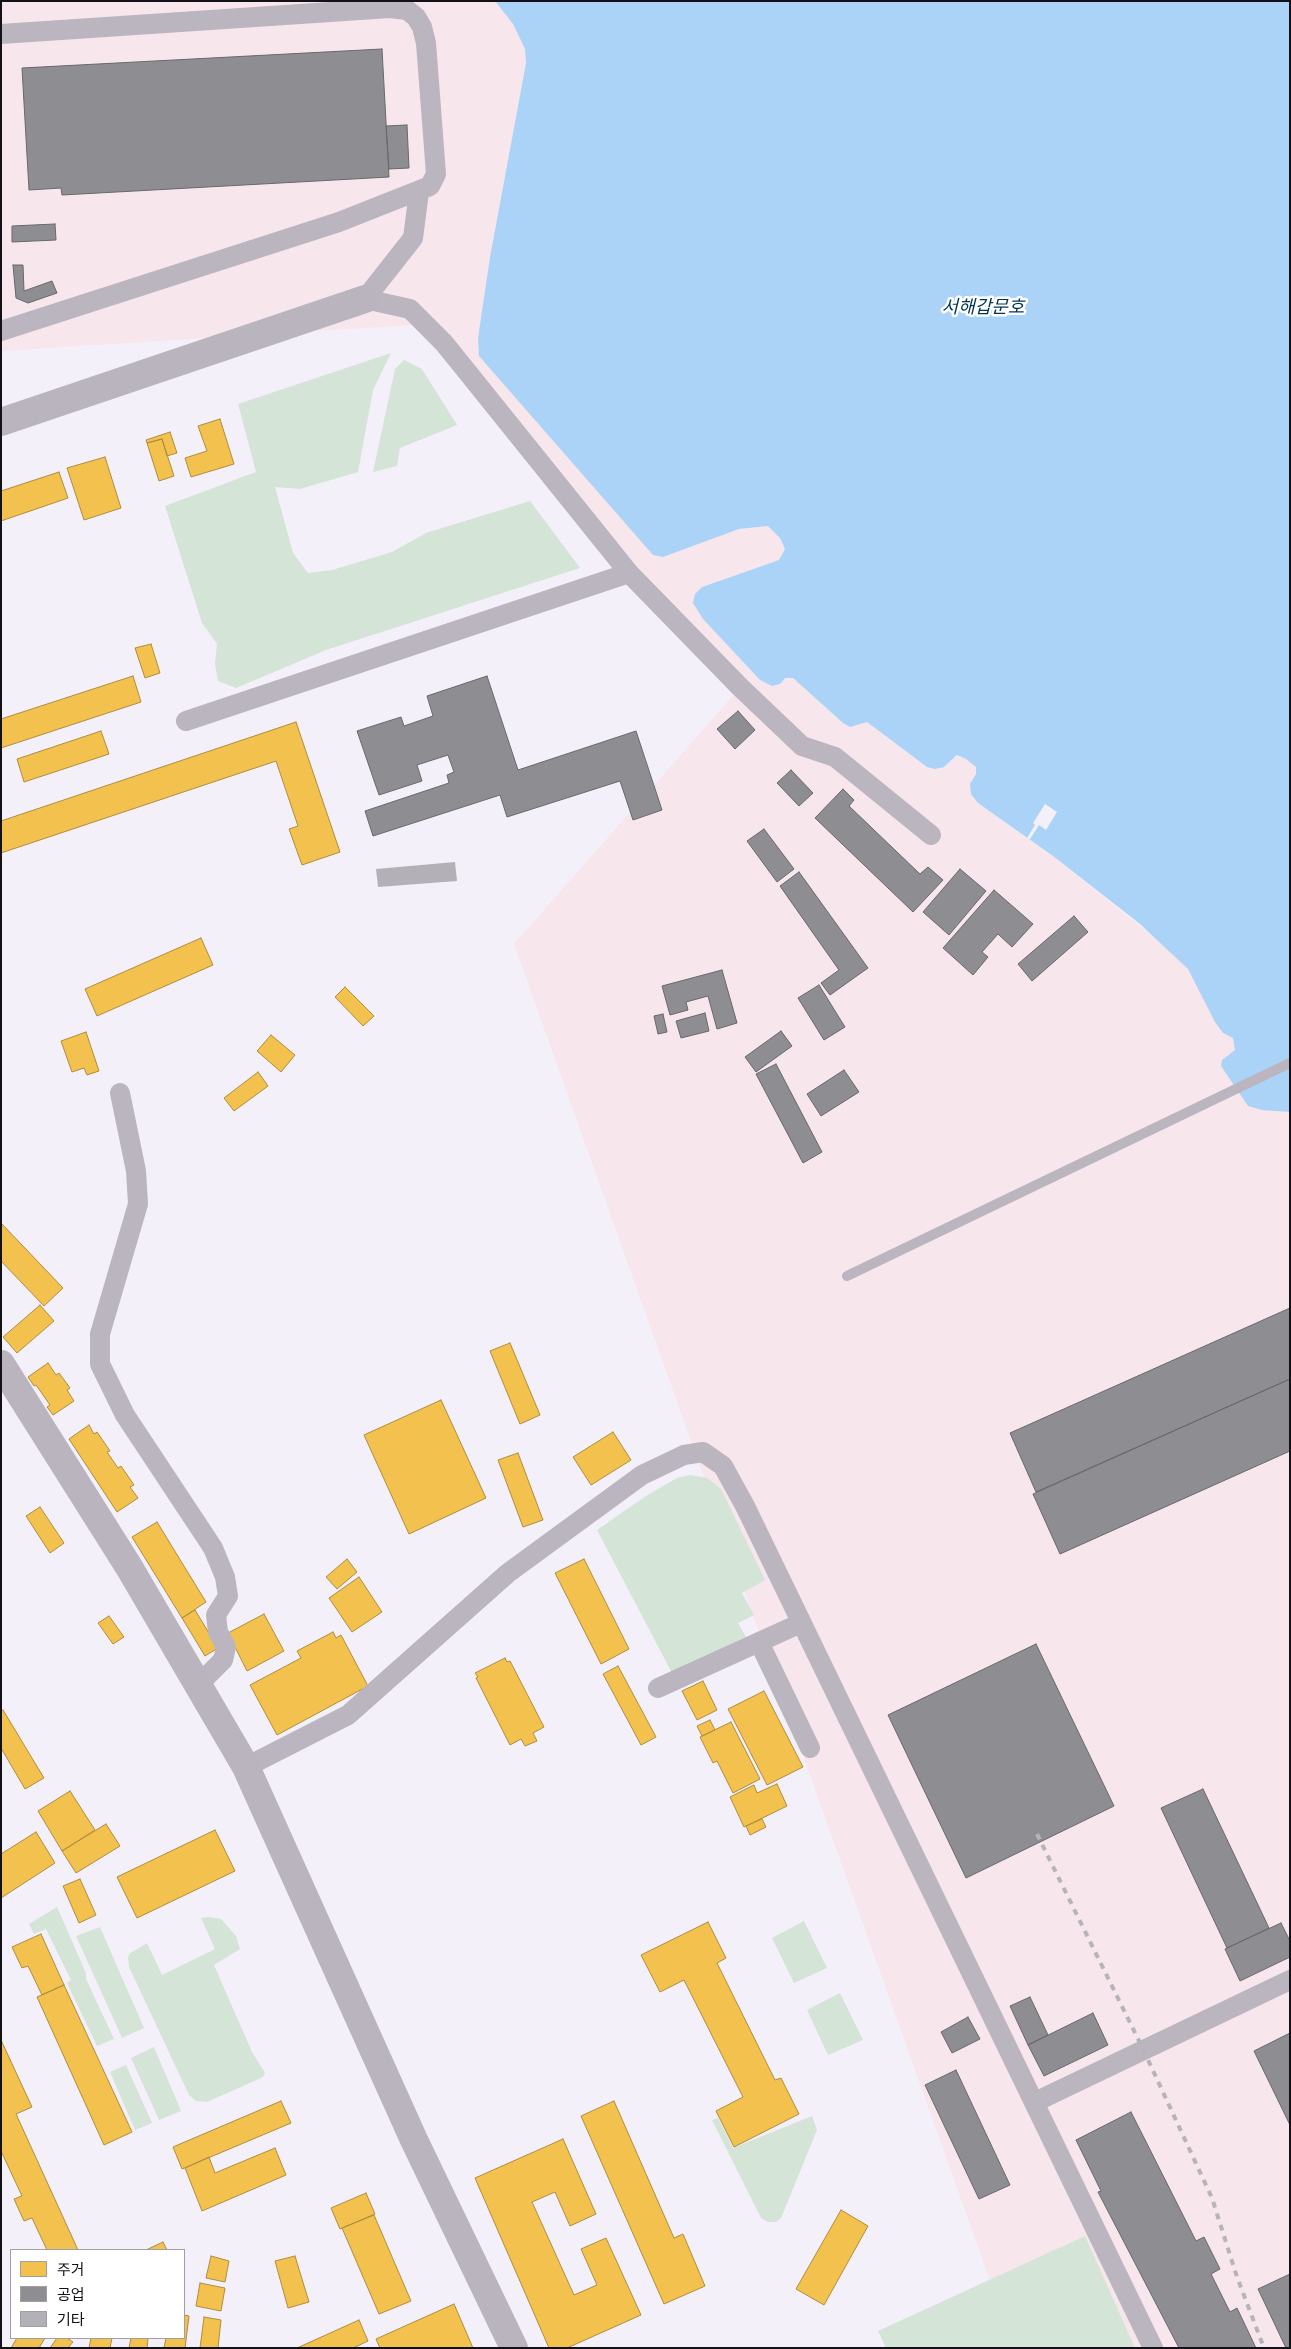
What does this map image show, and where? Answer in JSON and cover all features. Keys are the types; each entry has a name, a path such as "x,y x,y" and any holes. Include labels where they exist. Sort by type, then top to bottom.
{"street":[{"path":"1,34 390,8 407,10 416,17 422,27 426,43 436,174 430,186 340,222 1,331"},
{"path":"365,299 413,238 418,192"},
{"path":"1,422 365,299 410,309 444,343 629,573 802,746 835,757 931,835"},
{"path":"186,721 629,573"},
{"path":"120,1093 136,1172 138,1204 100,1334 100,1364 125,1415 213,1548 225,1577 228,1596 216,1615 218,1632 226,1647 223,1660 198,1685"},
{"path":"1,1364 129,1566 246,1767 414,2140 514,2348"},
{"path":"246,1767 348,1715 508,1574 642,1475 684,1455 703,1452 724,1466 1153,2348"},
{"path":"658,1688 802,1623"},
{"path":"759,1642 810,1748"},
{"path":"1035,2102 1290,1980"}],"lane":[{"path":"847,1276 1290,1063"}],"shaded area":[{"path":"29,1 495,1 513,24 525,49 526,63 490,257 478,338 479,356 663,557 739,529 768,526 780,538 785,549 779,560 702,587 693,603 704,619 760,680 772,686 780,684 785,678 793,678 843,723 867,722 927,767 944,767 958,755 966,759 976,767 978,803 1053,856 1151,935 1290,874 1290,2348 1014,2348 514,944 745,682 412,325 1,351 1,3"}],"green space":[{"path":"391,353 373,390 358,472 300,489 275,487 293,553 308,573 332,570 392,552 426,533 530,501 580,568 326,650 236,688 218,681 215,664 217,644 202,623 165,506 256,472 238,404"},
{"path":"404,360 422,369 457,425 400,448 397,466 373,472 395,369"},
{"path":"690,1475 707,1478 721,1489 765,1580 742,1593 754,1615 738,1623 746,1637 672,1673 597,1530 646,1496 677,1478"},
{"path":"57,1907 86,1973 86,1979 114,2039 97,2046 67,1983 71,1980 46,1929 34,1934 29,1924"},
{"path":"201,1918 221,1919 236,1936 240,1949 214,1965 252,2052 265,2073 263,2077 207,2102 196,2101 189,2095 129,1967 128,1958 129,1954 147,1943 162,1975 215,1949"},
{"path":"804,1921 827,1968 794,1983 772,1938"},
{"path":"100,1927 144,2028 122,2038 76,1936"},
{"path":"840,1993 863,2040 828,2055 807,2010"},
{"path":"154,2047 181,2111 159,2120 131,2058"},
{"path":"126,2065 152,2123 135,2130 110,2072"},
{"path":"812,2116 817,2130 781,2218 776,2222 768,2222 761,2218 712,2120 718,2118 733,2148"},
{"path":"1085,2236 1135,2348 886,2348 878,2331"}],"water":[{"name":"서해갑문호","path":"495,1 1290,1 1290,1112 1262,1110 1248,1106 1221,1066 1222,1060 1235,1050 1233,1038 1223,1033 1215,1022 1188,969 1140,924 1053,856 978,803 971,794 970,784 976,774 976,767 957,755 944,767 935,769 927,767 867,722 850,727 843,723 793,678 785,678 780,684 772,686 760,680 703,619 693,603 695,594 702,587 779,560 785,549 780,538 768,526 739,529 663,557 653,555 479,356 478,338 490,257 526,63 525,49 513,24"}],"pier":[{"path":"1045,804 1057,812 1046,830 1039,825 1030,839 1027,838 1035,825 1033,823"}],"building: 주거":[{"path":"220,419 234,464 191,477 185,458 207,451 198,426"},
{"path":"170,432 177,453 167,456 162,439 147,443 146,440"},
{"path":"162,439 174,476 159,481 147,443"},
{"path":"105,457 121,508 84,520 67,468"},
{"path":"59,472 68,498 1,521 1,491"},
{"path":"151,644 160,673 145,678 135,648"},
{"path":"133,676 141,702 1,748 1,719"},
{"path":"296,722 340,852 302,865 289,829 298,826 276,761 1,853 1,821"},
{"path":"101,731 109,754 24,782 17,759"},
{"path":"201,938 213,965 97,1016 85,989"},
{"path":"345,987 374,1016 363,1026 335,997"},
{"path":"86,1032 99,1071 87,1075 84,1068 72,1072 61,1041"},
{"path":"271,1035 295,1055 281,1072 257,1051"},
{"path":"258,1072 268,1086 234,1111 224,1098"},
{"path":"1,1223 63,1288 44,1306 1,1261"},
{"path":"40,1305 54,1321 17,1353 3,1337"},
{"path":"510,1343 540,1415 520,1424 490,1351"},
{"path":"48,1363 56,1375 59,1373 70,1388 67,1390 74,1401 53,1415 47,1407 50,1405 28,1377"},
{"path":"441,1400 486,1498 409,1534 364,1435"},
{"path":"89,1425 94,1434 97,1432 110,1451 107,1452 118,1468 121,1466 134,1485 130,1487 138,1498 117,1512 69,1439"},
{"path":"613,1432 631,1460 591,1485 573,1457"},
{"path":"518,1453 543,1520 523,1527 498,1460"},
{"path":"40,1507 64,1543 50,1553 26,1516"},
{"path":"157,1522 206,1602 182,1618 132,1537"},
{"path":"347,1559 357,1572 337,1589 326,1577"},
{"path":"584,1559 629,1649 601,1664 555,1573"},
{"path":"359,1577 382,1612 352,1632 329,1598"},
{"path":"195,1610 218,1648 205,1656 182,1618"},
{"path":"264,1614 284,1651 247,1671 228,1633"},
{"path":"109,1616 124,1637 113,1644 98,1623"},
{"path":"333,1632 336,1638 341,1635 368,1686 277,1735 250,1685 301,1658 297,1651"},
{"path":"505,1658 507,1662 510,1661 544,1727 533,1733 537,1741 525,1746 521,1739 510,1745 476,1678 478,1677 475,1673"},
{"path":"618,1666 656,1737 641,1745 603,1674"},
{"path":"703,1681 717,1710 697,1720 682,1691"},
{"path":"764,1691 803,1767 767,1785 728,1709"},
{"path":"3,1710 44,1778 25,1789 1,1748 1,1711"},
{"path":"710,1720 715,1730 702,1736 697,1726"},
{"path":"731,1722 760,1779 733,1793 717,1761 713,1763 700,1737"},
{"path":"777,1784 787,1806 744,1827 730,1797 754,1785 757,1793"},
{"path":"70,1791 95,1830 62,1851 38,1811"},
{"path":"762,1819 766,1827 750,1835 746,1826"},
{"path":"106,1824 120,1846 76,1873 62,1851"},
{"path":"215,1830 235,1871 137,1918 117,1877"},
{"path":"36,1832 55,1863 1,1898 1,1854"},
{"path":"80,1879 96,1915 79,1923 63,1886"},
{"path":"708,1922 726,1958 717,1963 775,2080 781,2078 799,2114 734,2147 716,2111 743,2097 684,1980 660,1992 641,1955"},
{"path":"41,1934 64,1985 42,1995 28,1966 22,1968 12,1947"},
{"path":"64,1985 132,2132 104,2145 37,1997"},
{"path":"1,2040 32,2107 16,2114 78,2249 47,2249 32,2218 24,2221 14,2199 22,2196 1,2151"},
{"path":"281,2101 291,2123 182,2169 173,2147"},
{"path":"614,2101 674,2238 683,2234 705,2286 664,2304 581,2116"},
{"path":"563,2139 596,2214 570,2226 555,2192 532,2202 574,2295 597,2285 581,2249 606,2238 641,2315 567,2348 549,2348 475,2178"},
{"path":"275,2148 286,2175 202,2211 185,2168 209,2157 215,2173"},
{"path":"366,2193 375,2214 340,2229 331,2208"},
{"path":"841,2210 868,2226 824,2305 796,2289"},
{"path":"374,2215 411,2301 379,2314 342,2228"},
{"path":"163,2242 166,2249 148,2249"},
{"path":"211,2256 229,2261 225,2282 206,2278"},
{"path":"295,2256 309,2302 288,2308 275,2261"},
{"path":"200,2283 225,2288 221,2311 196,2306"},
{"path":"454,2304 473,2348 380,2348 376,2339"},
{"path":"185,2315 189,2316 185,2348 164,2348 166,2339 185,2339"},
{"path":"204,2317 221,2320 218,2348 200,2348"},
{"path":"359,2320 368,2341 353,2348 297,2348"},
{"path":"16,2339 44,2339 39,2348 11,2348"},
{"path":"56,2339 68,2339 73,2342 68,2348 50,2348"},
{"path":"91,2339 112,2339 110,2348 89,2348"},
{"path":"131,2339 148,2339 147,2348 129,2348"}],"building: 공업":[{"path":"382,49 389,177 62,195 61,188 29,190 22,68"},
{"path":"407,125 409,168 389,169 386,126"},
{"path":"55,224 56,240 12,242 12,226"},
{"path":"13,265 23,265 24,291 52,281 57,293 28,303 16,298"},
{"path":"487,676 518,770 636,731 662,810 633,820 620,781 507,817 500,795 373,836 365,811 449,783 447,775 454,772 448,755 417,765 422,781 379,795 357,731 401,717 404,726 433,716 427,696"},
{"path":"738,711 755,730 735,749 717,729"},
{"path":"791,770 813,793 799,806 777,783"},
{"path":"843,789 854,800 849,806 920,874 928,867 943,880 913,912 815,818"},
{"path":"764,829 794,869 777,882 747,841"},
{"path":"960,869 986,891 949,935 923,912"},
{"path":"799,872 868,968 830,995 821,983 839,970 780,886"},
{"path":"994,890 1033,924 1012,947 998,934 982,952 988,957 973,975 943,948"},
{"path":"1074,916 1088,932 1032,981 1018,964"},
{"path":"722,970 737,1023 717,1029 708,996 686,1002 688,1010 670,1015 662,986"},
{"path":"819,985 845,1027 824,1040 798,998"},
{"path":"705,1013 709,1031 681,1038 676,1021"},
{"path":"663,1014 667,1032 658,1034 654,1016"},
{"path":"781,1031 792,1046 756,1072 745,1057"},
{"path":"776,1064 822,1152 803,1163 756,1074"},
{"path":"844,1070 859,1092 821,1116 807,1094"},
{"path":"1290,1308 1290,1379 1036,1492 1010,1433"},
{"path":"1290,1379 1290,1451 1060,1554 1033,1494"},
{"path":"1036,1644 1114,1806 966,1878 888,1715"},
{"path":"1203,1789 1269,1928 1227,1948 1161,1808"},
{"path":"1281,1923 1290,1941 1290,1957 1240,1981 1225,1949"},
{"path":"1030,1997 1048,2035 1028,2045 1010,2006"},
{"path":"1093,2013 1108,2045 1044,2076 1028,2045"},
{"path":"968,2017 980,2039 952,2053 941,2032"},
{"path":"1290,2033 1290,2125 1254,2051"},
{"path":"956,2070 1010,2185 979,2199 925,2085"},
{"path":"1131,2112 1196,2241 1204,2237 1220,2269 1211,2274 1230,2312 1237,2308 1256,2348 1179,2348 1098,2192 1101,2191 1076,2140"},
{"path":"1290,2274 1290,2348 1286,2348 1258,2289"}],"building: 기타":[{"path":"455,862 457,881 378,887 376,869"}],"railway":[{"path":"1037,1834 1143,2049 1212,2198 1237,2277 1264,2348"}]}
